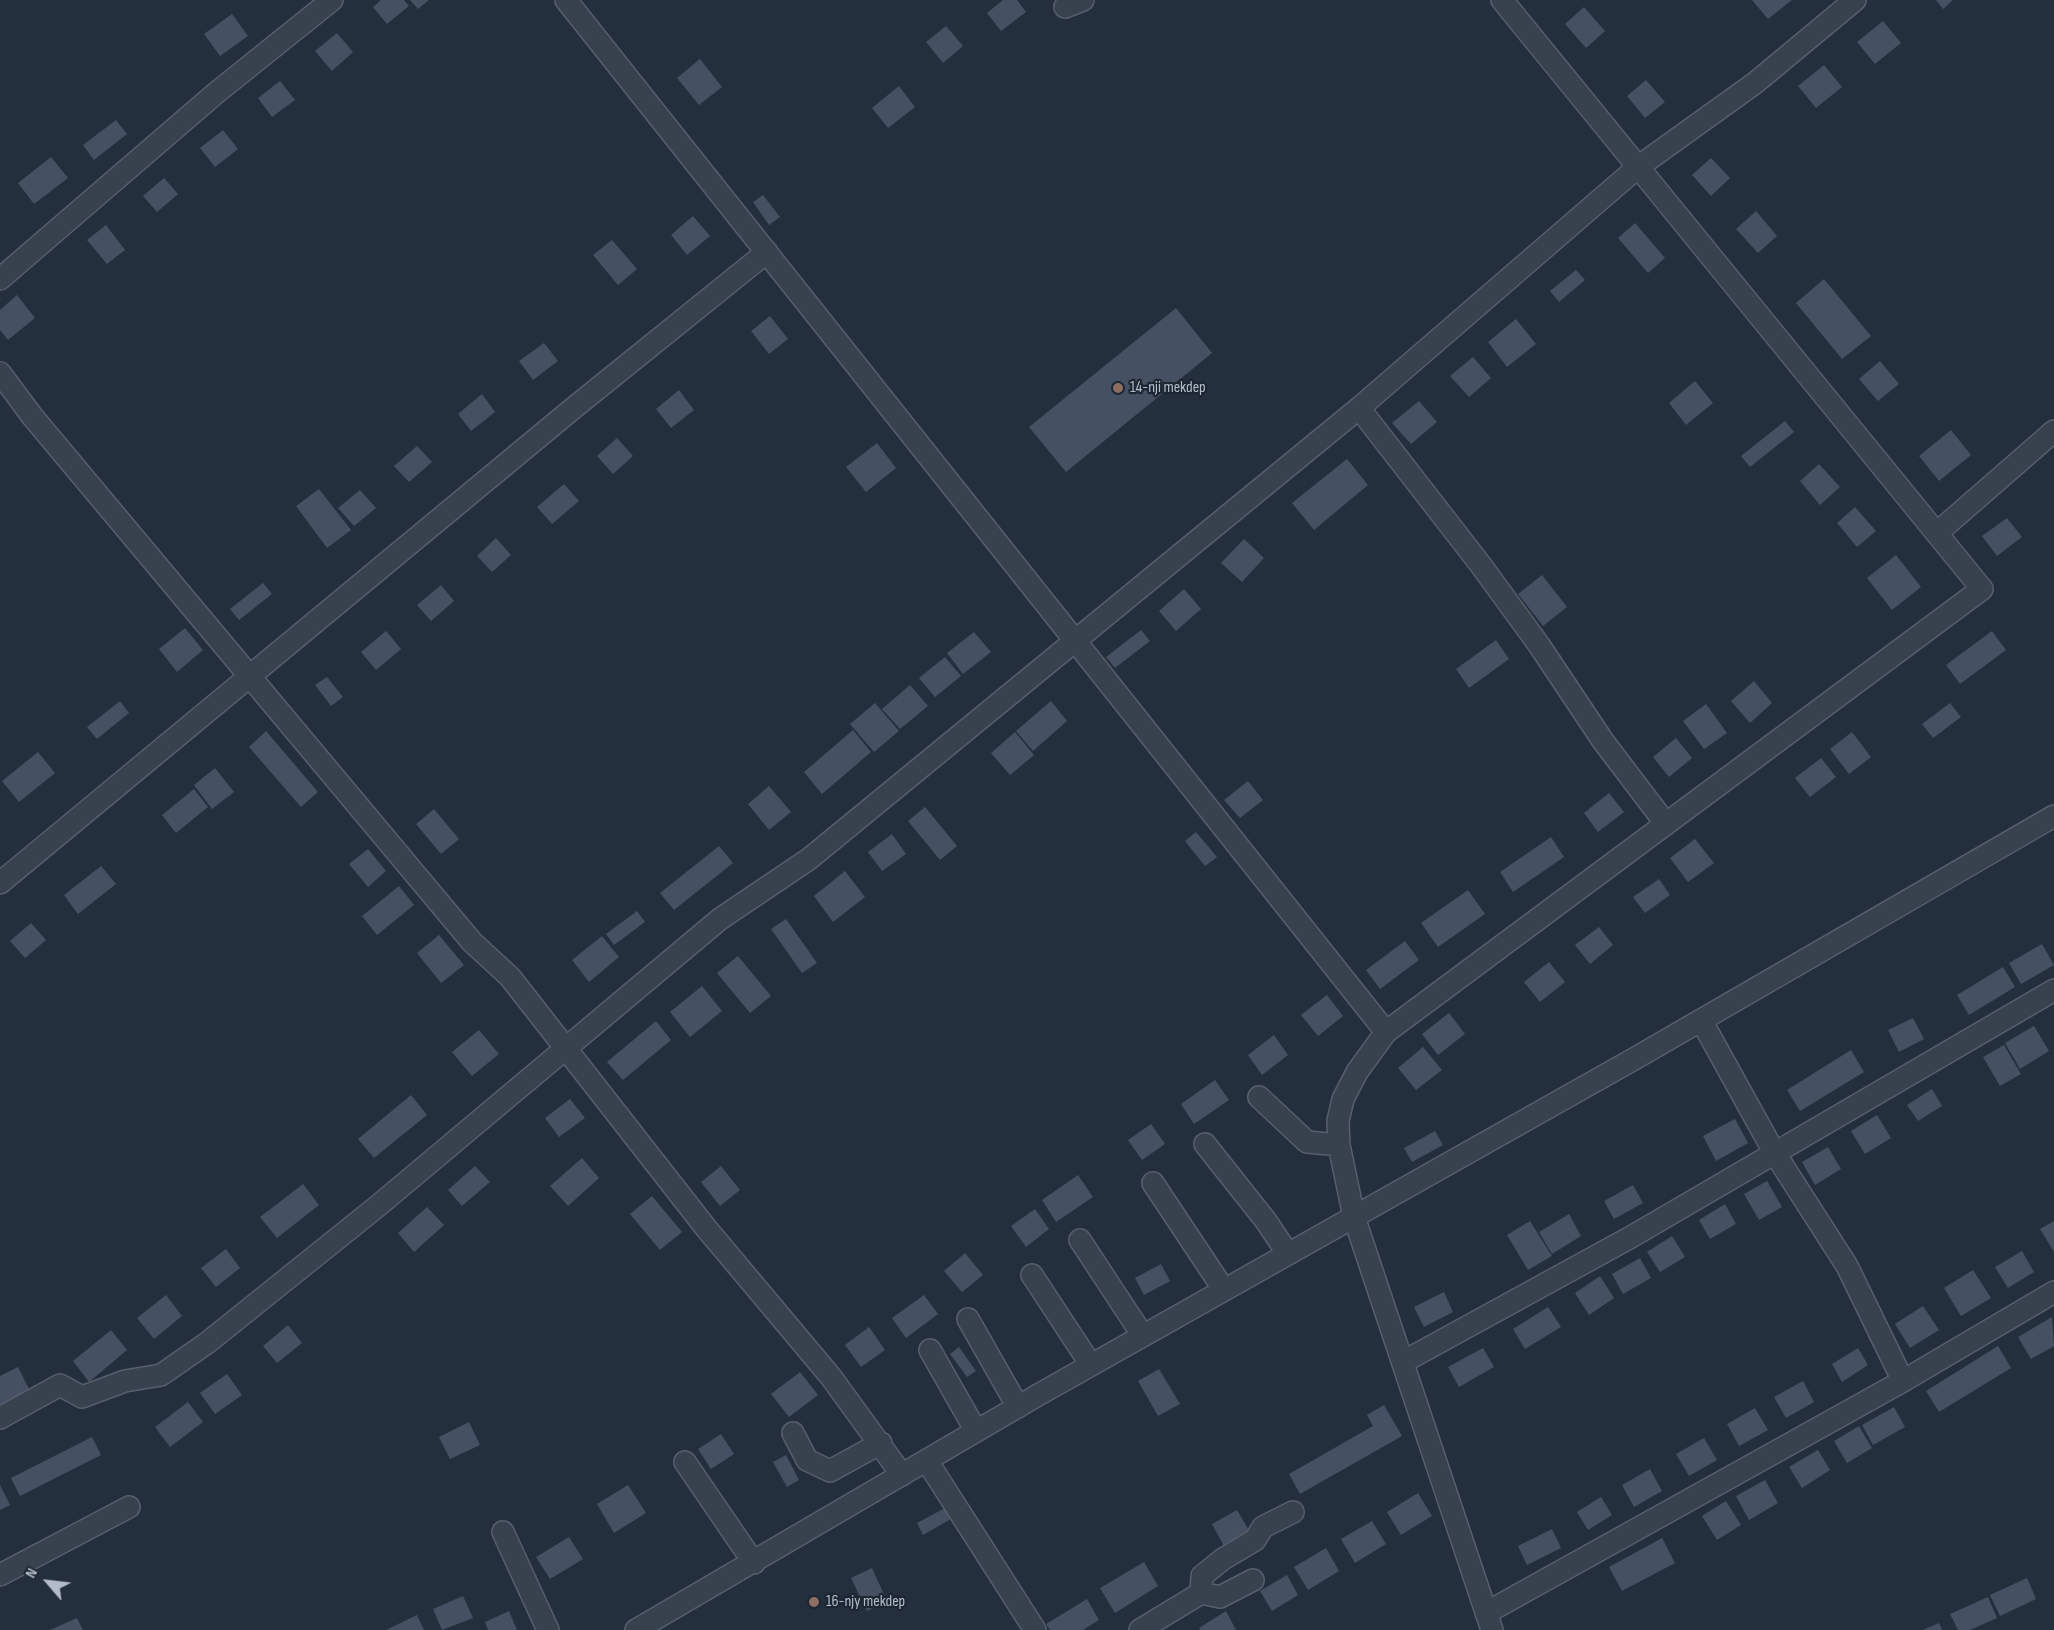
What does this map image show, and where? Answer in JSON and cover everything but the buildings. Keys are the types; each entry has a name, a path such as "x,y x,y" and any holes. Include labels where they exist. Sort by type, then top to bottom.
{"street":[{"path":"0,279 216,93 332,0"},
{"path":"566,0 1386,1032"},
{"path":"1502,0 1982,590 1386,1032 1357,1072 1343,1099 1338,1121 1339,1145 1354,1216 1489,1621 2054,1292"},
{"path":"0,1418 60,1385 82,1397 125,1381 160,1375 207,1343 370,1212 720,919 809,859 1359,408 1638,167 1755,83 1855,0"},
{"path":"0,883 576,406 767,252"},
{"path":"0,373 32,416 472,942 510,977 706,1228 831,1377 902,1475"},
{"path":"1359,408 1480,564 1539,645 1603,741 1666,824"},
{"path":"1937,533 2054,431"},
{"path":"636,1630 1090,1365 1701,1020 2054,816"},
{"path":"1403,1362 1631,1237 2054,990"},
{"path":"1701,1020 1774,1152 1847,1266 1903,1381"},
{"path":"1259,1097 1307,1142 1339,1145"},
{"path":"1205,1144 1266,1221 1288,1254"},
{"path":"1153,1183 1224,1290"},
{"path":"1080,1240 1143,1336"},
{"path":"1032,1275 1090,1365"},
{"path":"968,1319 1018,1407"},
{"path":"930,1350 976,1431"},
{"path":"793,1433 807,1460 830,1471 881,1443"},
{"path":"927,1461 1035,1630"},
{"path":"684,1462 754,1563"},
{"path":"0,1575 129,1507"},
{"path":"1201,1593 1203,1576 1223,1559 1255,1540 1263,1527 1293,1512"},
{"path":"503,1532 548,1630"},
{"path":"1140,1630 1201,1593 1220,1597 1254,1580"}],"place":[{"name":"14-nji mekdep","path":"1118,388"},
{"name":"16-njy mekdep","path":"814,1602"}]}
